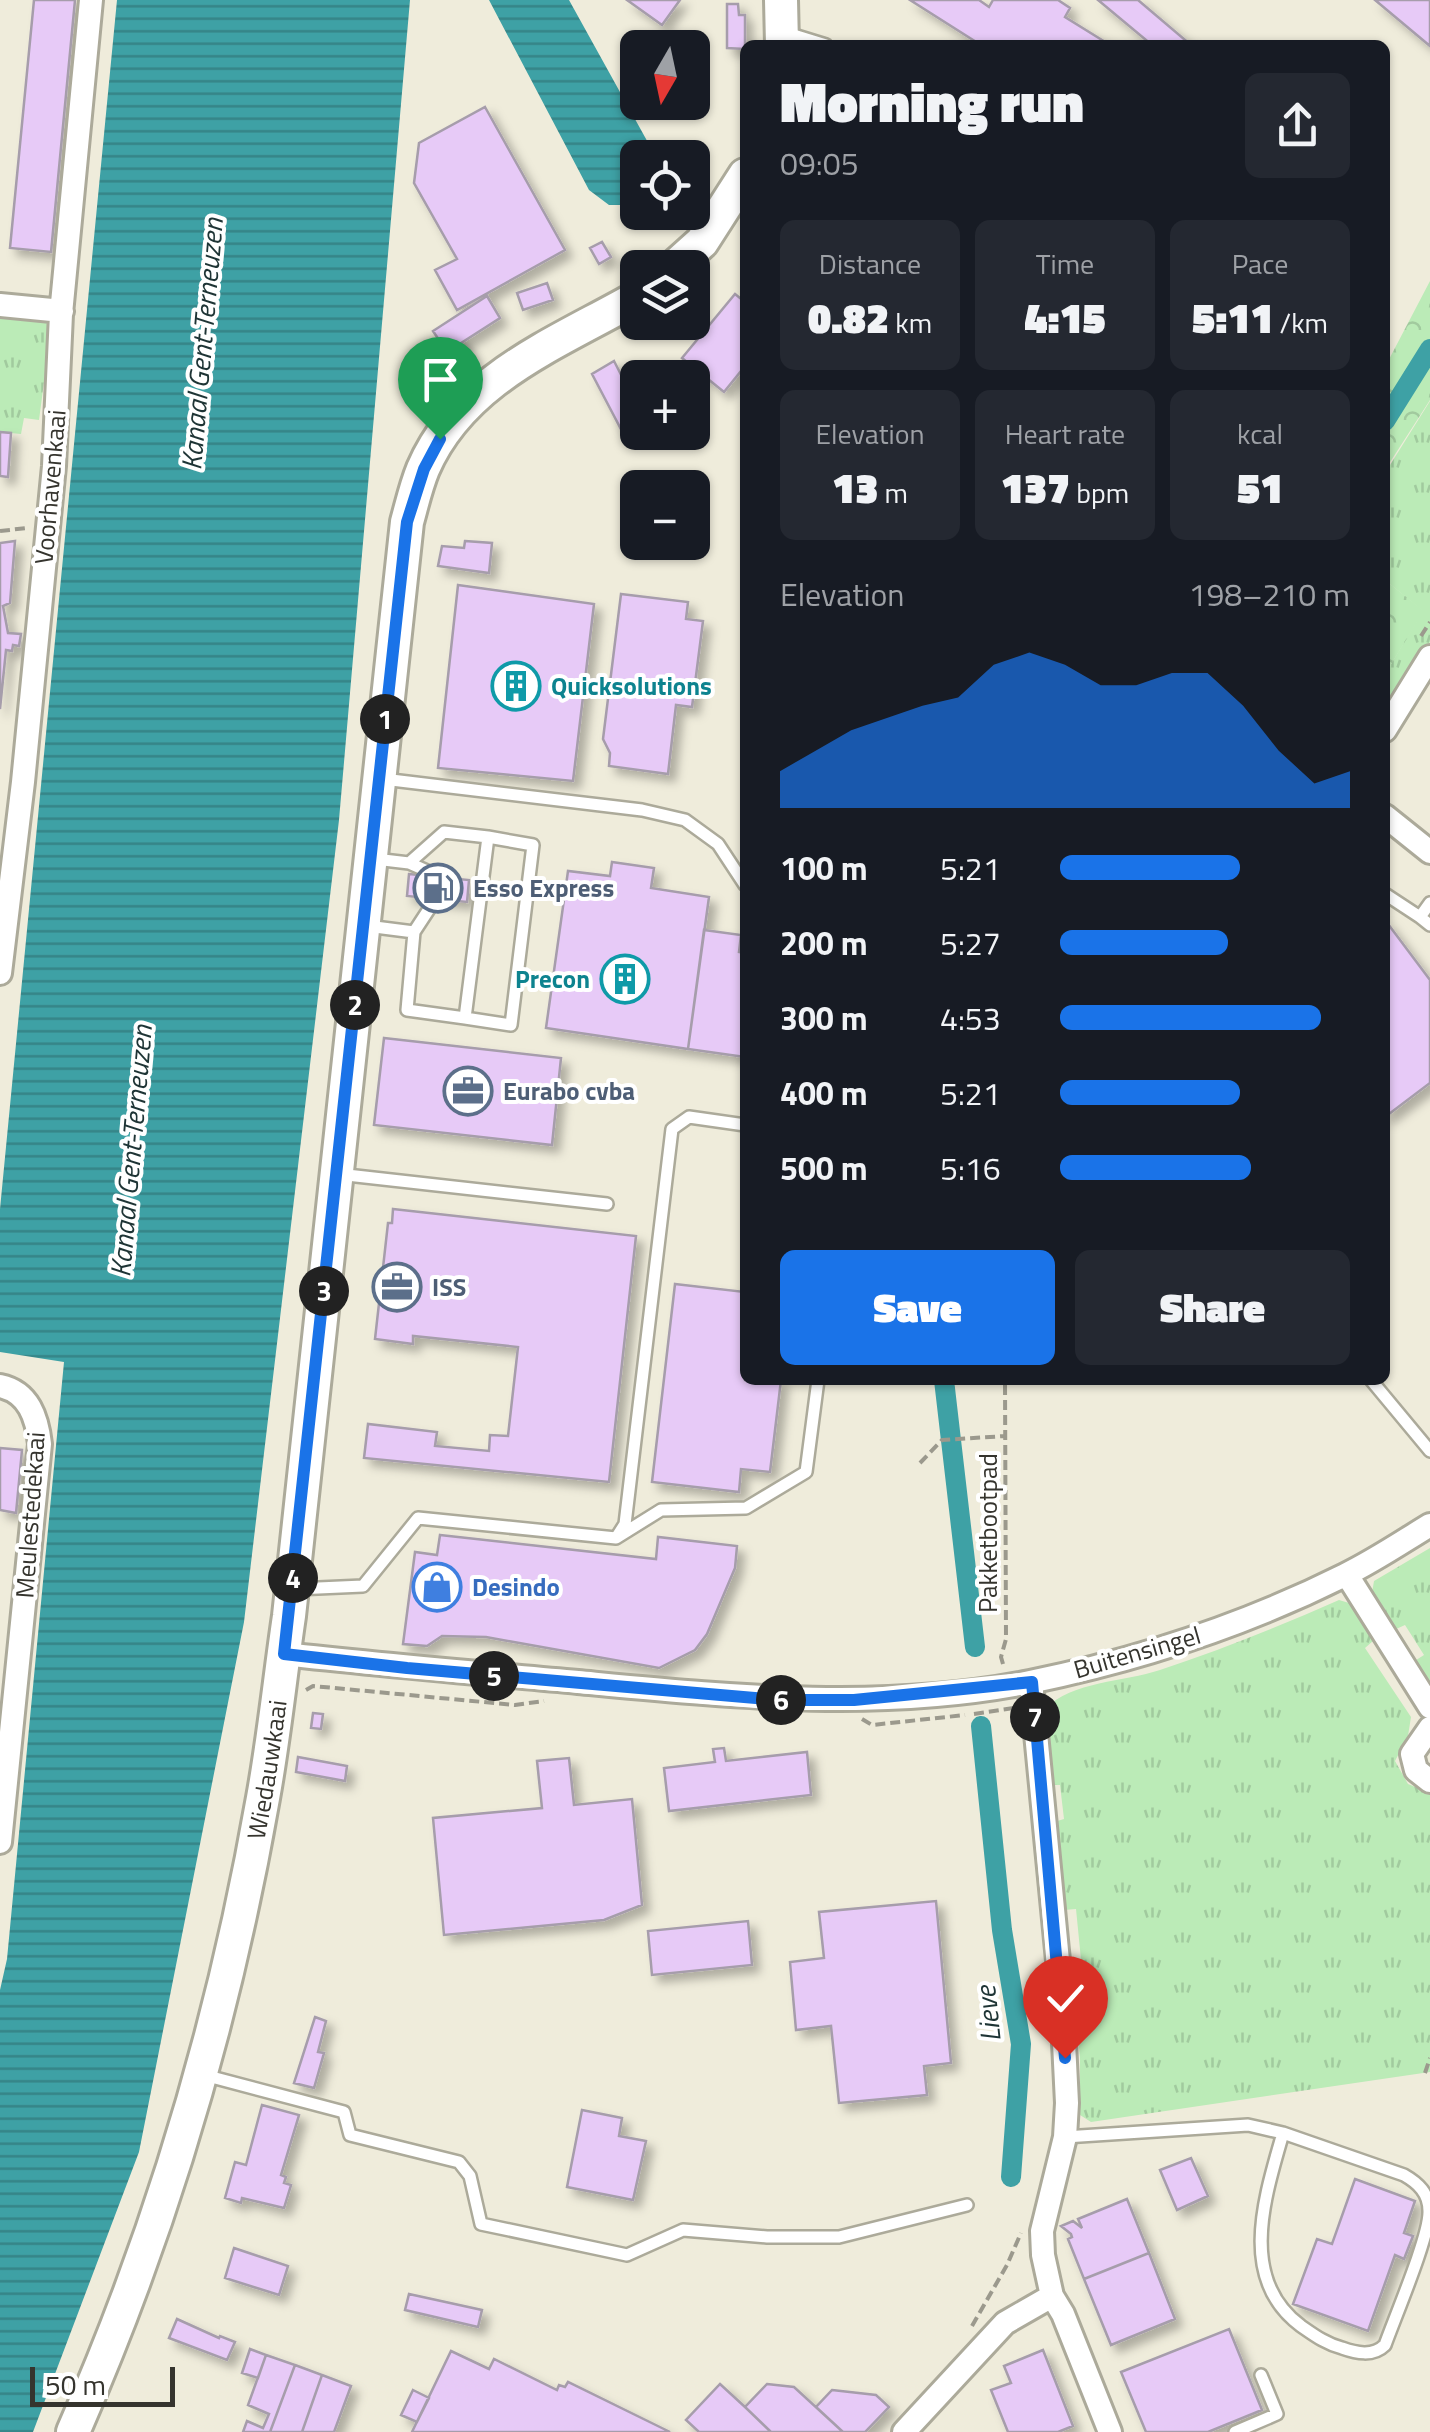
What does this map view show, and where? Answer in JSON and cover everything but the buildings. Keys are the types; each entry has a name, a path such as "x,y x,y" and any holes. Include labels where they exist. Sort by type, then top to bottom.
{"main road":[{"path":"693,250 740,183"},
{"name":"Wiedauwkaai","path":"73,2432 156,2217 200,2074 227,1971 263,1797 292,1589 407,522 440,439 480,391 518,361 620,307"}],"street":[{"name":"Voorhavenkaai","path":"0,972 54,466 62,311 91,0"},
{"path":"0,305 62,311"},
{"path":"1390,722 1430,657"},
{"path":"1390,820 1430,852"},
{"name":"Meulestedekaai","path":"0,1386 27,1401 37,1421 40,1444 0,1842"},
{"name":"Buitensingel","path":"284,1654 778,1700 854,1700 997,1687 1032,1682 1143,1653 1216,1628 1347,1575 1430,1525"},
{"path":"1347,1575 1430,1707"},
{"path":"1032,1682 1062,2002 1065,2136 1042,2230 1043,2255 1052,2296 1063,2314 1110,2432"},
{"path":"1430,1728 1412,1754 1416,1770 1430,1781"},
{"path":"904,2432 1004,2323 1052,2296"}],"lane":[{"path":"782,26 814,40"},
{"path":"379,778 642,810 685,820 718,844 740,878"},
{"path":"370,858 409,863 434,874 433,904 414,932 407,1010 511,1025 533,846 444,832 409,863"},
{"path":"465,1018 488,837"},
{"path":"1390,897 1425,921 1430,903"},
{"path":"363,925 414,932"},
{"path":"616,1538 624,1524 672,1129 689,1118 740,1124"},
{"path":"336,1174 607,1204"},
{"path":"292,1589 363,1586 418,1518 616,1538 661,1510 746,1508 806,1472 817,1385"},
{"path":"1375,1385 1430,1451"},
{"path":"200,2074 344,2112 350,2135 458,2162 470,2176 480,2224 626,2254 683,2230 839,2236 967,2205"},
{"path":"1065,2136 1248,2125 1284,2132 1417,2182 1427,2197 1428,2222 1385,2345 1379,2351 1365,2353 1330,2345 1292,2319 1273,2297 1262,2265 1260,2221 1284,2132"},
{"path":"1235,2432 1276,2414 1261,2374"}],"path":[{"path":"0,530 47,526"},
{"name":"Pakketbootpad","path":"997,1687 1006,1639 1005,1385"},
{"path":"920,1463 942,1440 1005,1436"},
{"path":"276,1706 313,1686 486,1704"},
{"path":"1425,2073 1430,2058"},
{"path":"971,2328 1008,2265 1022,2230"}],"green space":[{"path":"1430,281 1430,400 1390,462 1390,357"},
{"path":"0,316 52,322 39,420 24,418 21,434 0,432"},
{"path":"1430,401 1430,642 1390,707 1390,666 1423,611 1390,584 1390,465"},
{"path":"1390,584 1424,611 1390,666"},
{"path":"1430,1548 1430,1689 1413,1662 1424,1655 1405,1625 1394,1630 1372,1593 1374,1581"},
{"path":"1339,1600 1349,1603 1373,1641 1365,1648 1411,1717 1408,1736 1395,1761 1408,1784 1430,1793 1430,2072 1091,2122 1080,2115 1080,2057 1071,1973 1082,1970 1076,1909 1064,1910 1054,1822 1064,1819 1060,1785 1051,1785 1045,1709 1069,1693 1183,1662"}],"water":[{"name":"Kanaal Gent-Terneuzen","path":"117,0 410,0 339,820 244,1622 139,2152 33,2432 0,2432 0,1990 7,1959 64,1362 0,1352 0,1209"},
{"path":"489,0 569,0 620,92 620,120 635,120 647,140 620,140 620,205 609,205 589,190"}],"waterway":[{"name":"Lieve","path":"1390,413 1430,349"},
{"name":"Lieve","path":"945,1385 975,1647"},
{"name":"Lieve","path":"981,1726 1002,1930 1021,2044 1011,2177"}],"place":[{"name":"Quicksolutions","path":"516,686"},
{"name":"Esso Express","path":"438,888"},
{"name":"Precon","path":"625,979"},
{"name":"Eurabo cvba","path":"468,1091"},
{"name":"ISS","path":"397,1287"},
{"name":"Desindo","path":"437,1587"}],"route":[{"path":"440,439 424,469 407,522 284,1654 778,1700 854,1700 1032,1682 1065,2058"}]}
